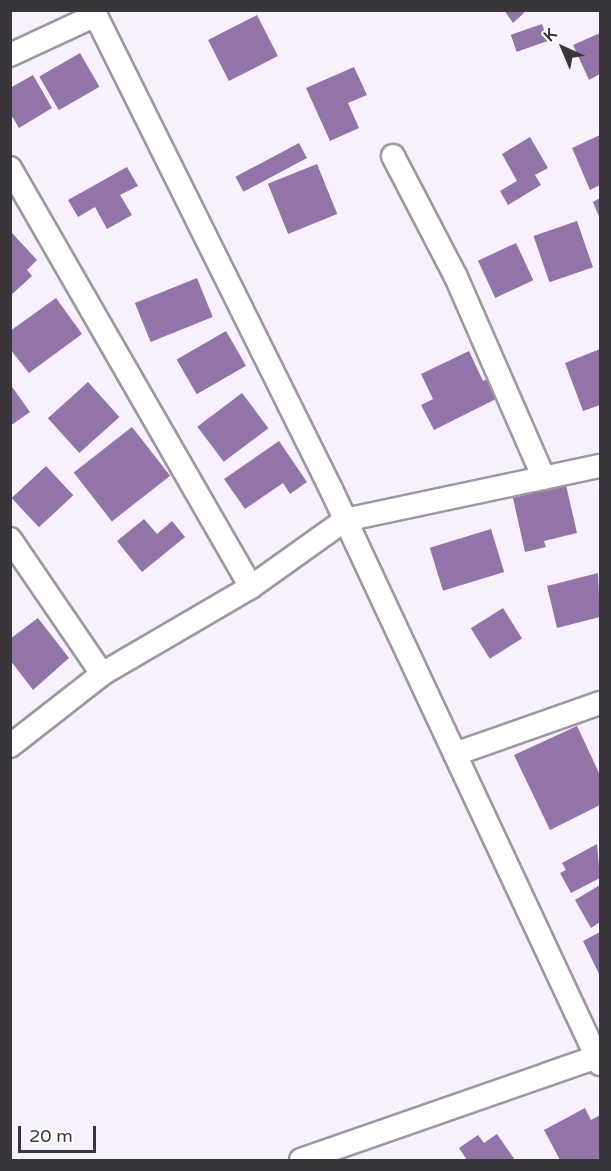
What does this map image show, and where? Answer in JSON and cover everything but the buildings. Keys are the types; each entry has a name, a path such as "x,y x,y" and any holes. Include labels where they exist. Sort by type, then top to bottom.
{"street":[{"path":"10,55 94,13 345,520 599,1059 301,1161"},
{"path":"393,156 456,277 544,478"},
{"path":"10,168 251,587"},
{"path":"10,746 102,674 251,587 345,520 600,466"},
{"path":"10,539 102,674"},
{"path":"455,754 600,703"}]}
